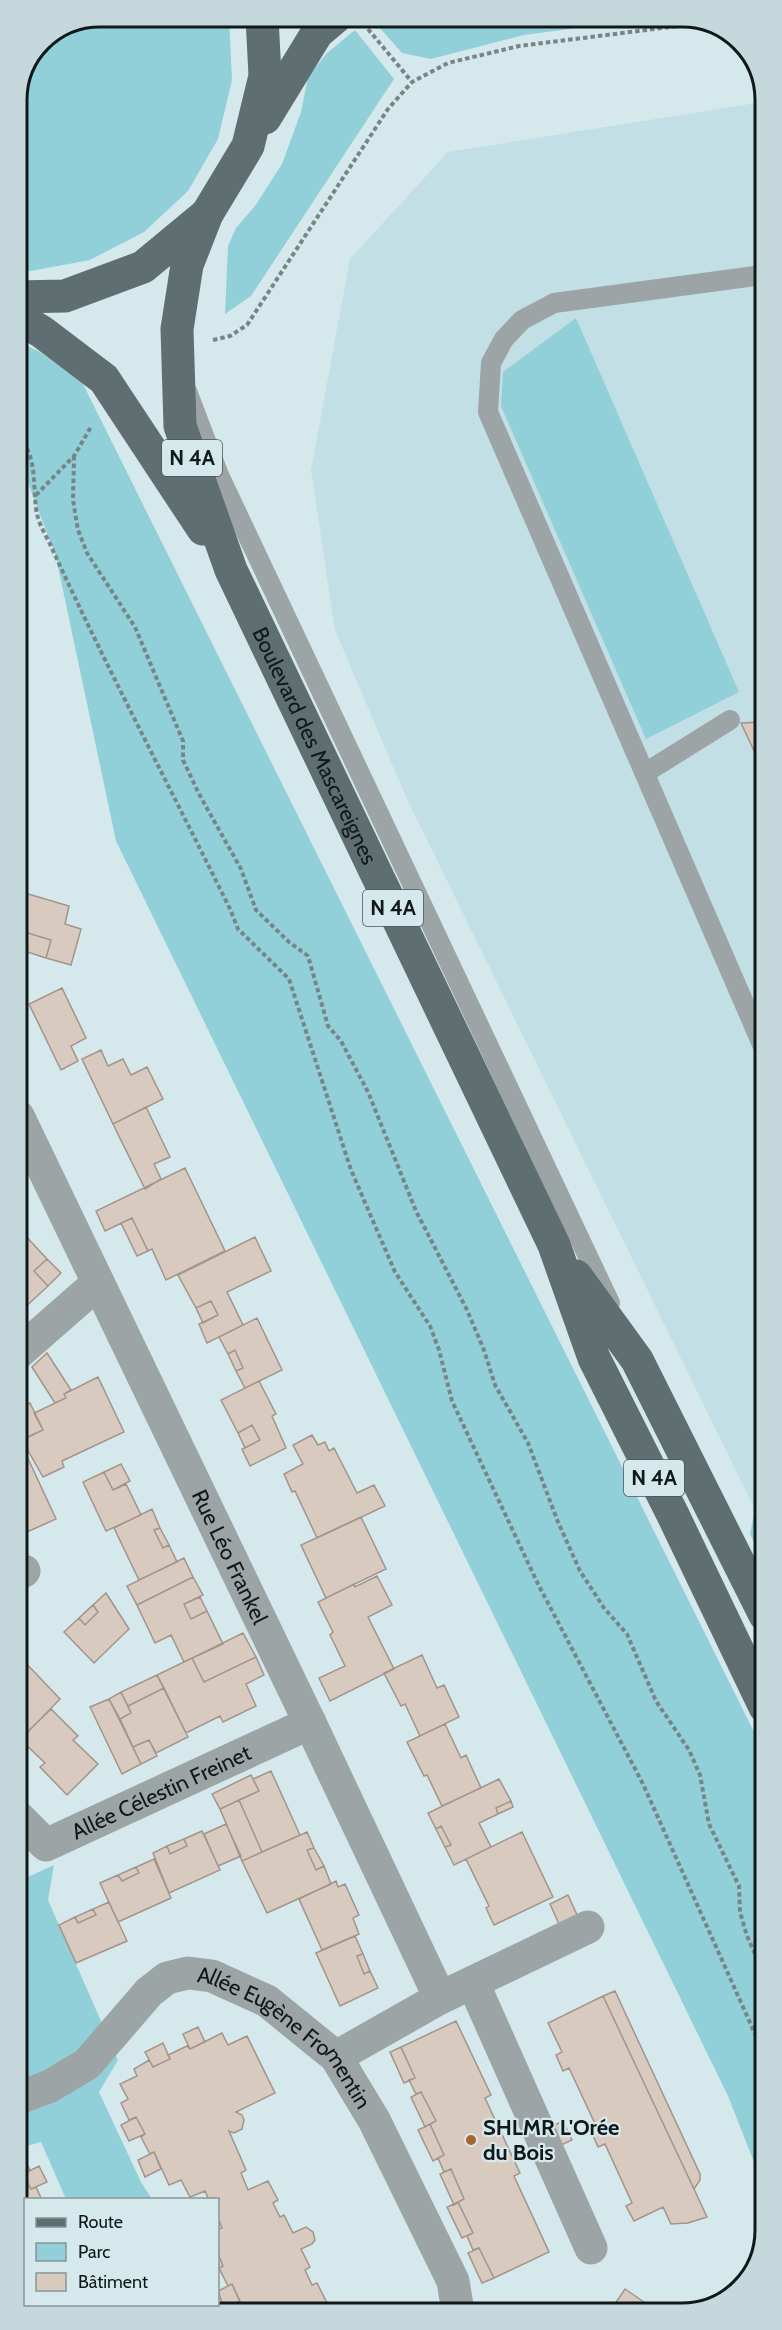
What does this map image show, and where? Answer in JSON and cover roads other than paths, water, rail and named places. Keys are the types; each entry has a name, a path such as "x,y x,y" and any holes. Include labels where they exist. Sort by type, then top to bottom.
{"main road":[{"path":"248,146 266,76 263,27"},
{"path":"27,297 65,296 143,267 207,214 316,33 332,27"},
{"name":"Boulevard des Mascareignes","path":"207,214 188,265 177,329 180,426 231,570 554,1245 594,1358 755,1686"},
{"name":"Boulevard des Mascareignes","path":"27,323 104,379 231,570"},
{"name":"Boulevard des Mascareignes","path":"554,1245 637,1360 755,1595"}],"street":[{"name":"Rue Léo Frankel","path":"27,1135 440,1998"},
{"path":"27,1345 98,1283"},
{"name":"Allée Célestin Freinet","path":"32,1851 310,1723"},
{"path":"336,2057 440,1998 588,1927"},
{"name":"Allée Eugène Fromentin","path":"27,2095 50,2085 87,2064 149,1992 167,1978 188,1973 212,1976 267,2001 336,2057 374,2120 453,2281 457,2303"},
{"path":"473,1983 591,2248"}],"lane":[{"path":"755,276 554,303 522,320 504,339 491,363 488,412 755,1028"},
{"path":"178,354 224,486 637,1360"},
{"path":"645,773 730,720"}],"place":[{"name":"SHLMR L'Orée du Bois","path":"471,2140"}]}
